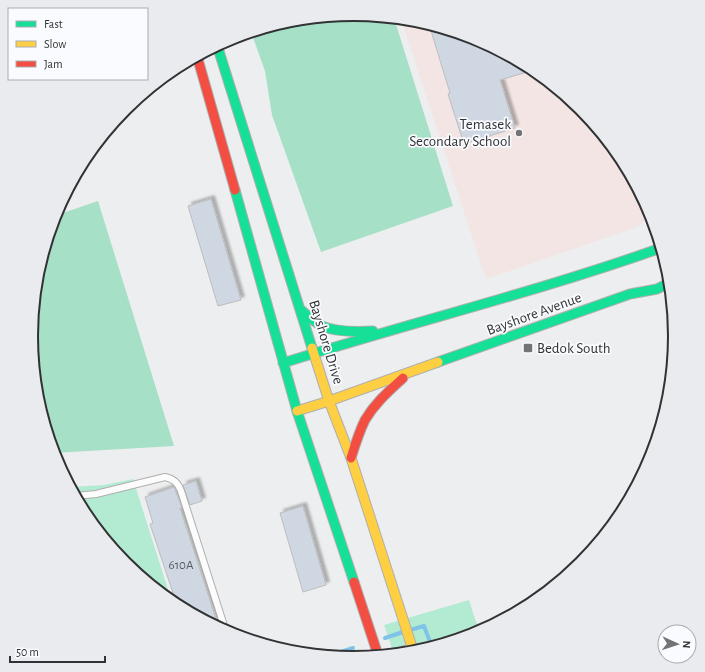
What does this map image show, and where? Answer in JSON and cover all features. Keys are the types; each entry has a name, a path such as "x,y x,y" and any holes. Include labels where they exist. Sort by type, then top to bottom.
{"street":[{"name":"Bayshore Drive","path":"219,51 330,401 351,458 412,645"},
{"path":"198,61 297,411 376,650"},
{"name":"Bayshore Avenue","path":"283,363 608,268 656,250"},
{"name":"Bayshore Avenue","path":"297,411 330,401 630,294 657,289 663,286"},
{"path":"657,289 664,289"},
{"name":"Bayshore Avenue","path":"301,310 322,326 365,331 400,328"},
{"name":"Bayshore Avenue","path":"351,458 360,432 370,414 383,397 408,373"}],"lane":[{"path":"81,495 96,494 165,477 176,481 181,491 223,623"}],"shaded area":[{"name":"Temasek Secondary School","path":"403,25 454,38 492,53 528,74 544,86 575,113 602,144 625,179 646,220 637,227 486,279"}],"green space":[{"path":"352,21 396,24 453,206 321,252 272,115 265,71 253,37 291,27 332,22"},
{"path":"98,201 174,446 59,453 48,418 40,377 38,357 38,315 40,295 48,254 62,213"},
{"path":"133,479 169,592 145,573 116,544 91,511 76,487 104,485"},
{"path":"469,600 476,622 478,625 434,640 392,648 384,625"}],"building":[{"path":"431,31 454,38 492,53 526,72 500,80 515,128 464,144 448,94 450,93"},
{"path":"211,199 241,300 218,306 188,206"},
{"path":"196,481 202,501 190,505 183,485"},
{"path":"174,487 182,508 180,508 217,620 174,596 150,524 153,523 145,497"},
{"path":"303,506 326,585 303,592 280,513"}],"waterway":[{"path":"410,630 424,626 430,641"},
{"path":"385,638 403,632"},
{"path":"345,651 353,648"}],"traffic: fast":[{"path":"219,51 312,348"},
{"path":"235,190 297,411 354,582"},
{"path":"283,363 567,279 656,250"},
{"path":"438,362 630,294 657,289 663,286"},
{"path":"301,310 316,323 328,328 347,331 373,331"}],"traffic: slow":[{"path":"312,348 329,401 351,458 411,645"},
{"path":"297,411 438,362"}],"traffic: jam":[{"path":"198,61 235,190"},
{"path":"351,458 365,420 382,398 403,378"},
{"path":"354,582 376,650"}],"place":[{"name":"Temasek Secondary School","path":"519,133"},
{"name":"Bedok South","path":"528,348"}]}
